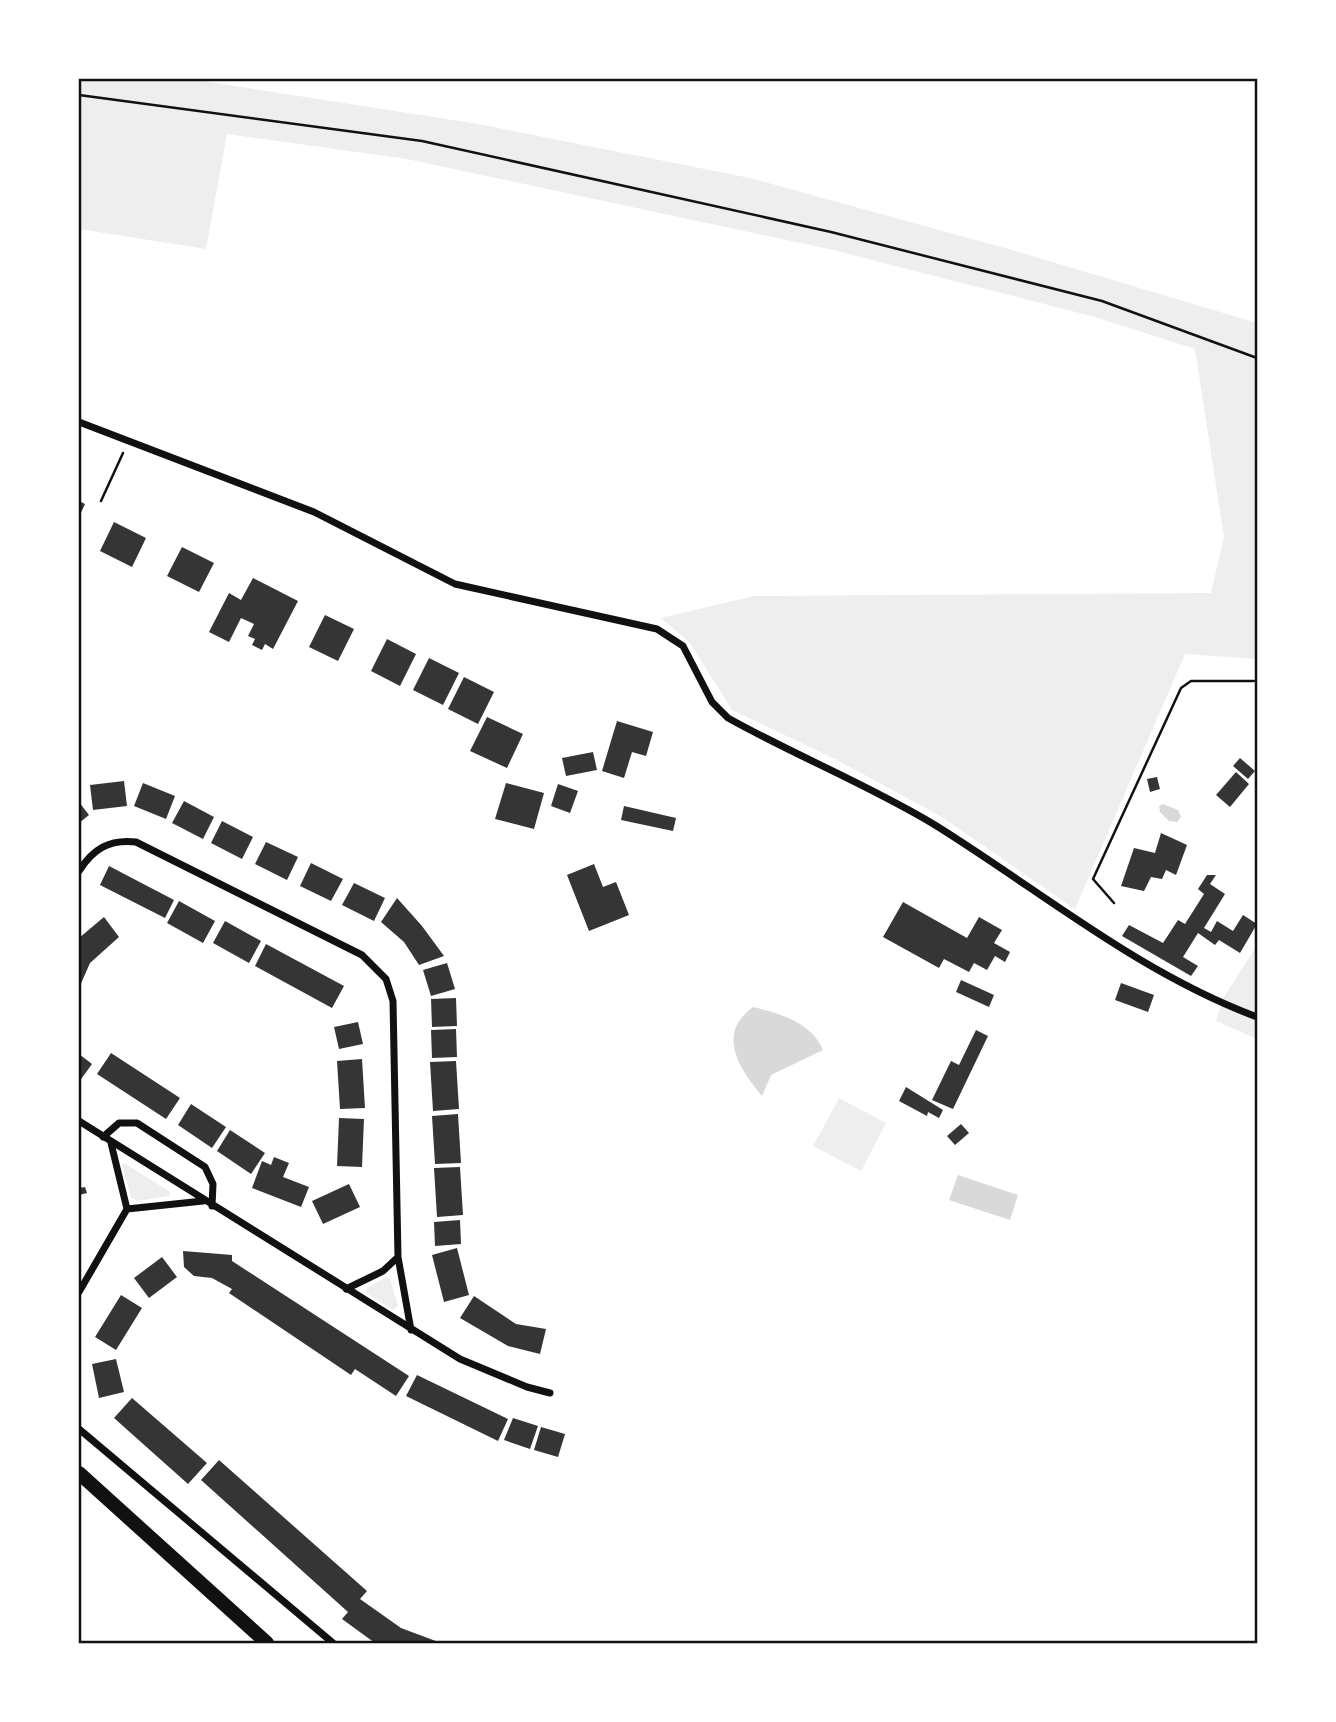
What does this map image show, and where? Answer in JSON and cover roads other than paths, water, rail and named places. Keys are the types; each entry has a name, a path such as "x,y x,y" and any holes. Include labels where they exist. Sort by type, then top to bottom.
{"main road":[{"path":"79,1473 267,1643"}],"street":[{"path":"79,422 314,512 455,584 657,629 683,646 712,702 728,718 933,824 1069,916 1208,999 1257,1017"},
{"path":"79,871 89,855 102,846 121,840 136,842 362,955 386,979 393,1001 398,1257 411,1330"},
{"path":"79,1121 203,1201 460,1359 527,1387 551,1393"},
{"path":"103,1137 119,1123 137,1123 205,1167 213,1184 212,1206"},
{"path":"79,1292 127,1209 111,1143"},
{"path":"127,1209 203,1201"},
{"path":"346,1289 383,1271 398,1257"},
{"path":"79,1429 333,1643"}]}
